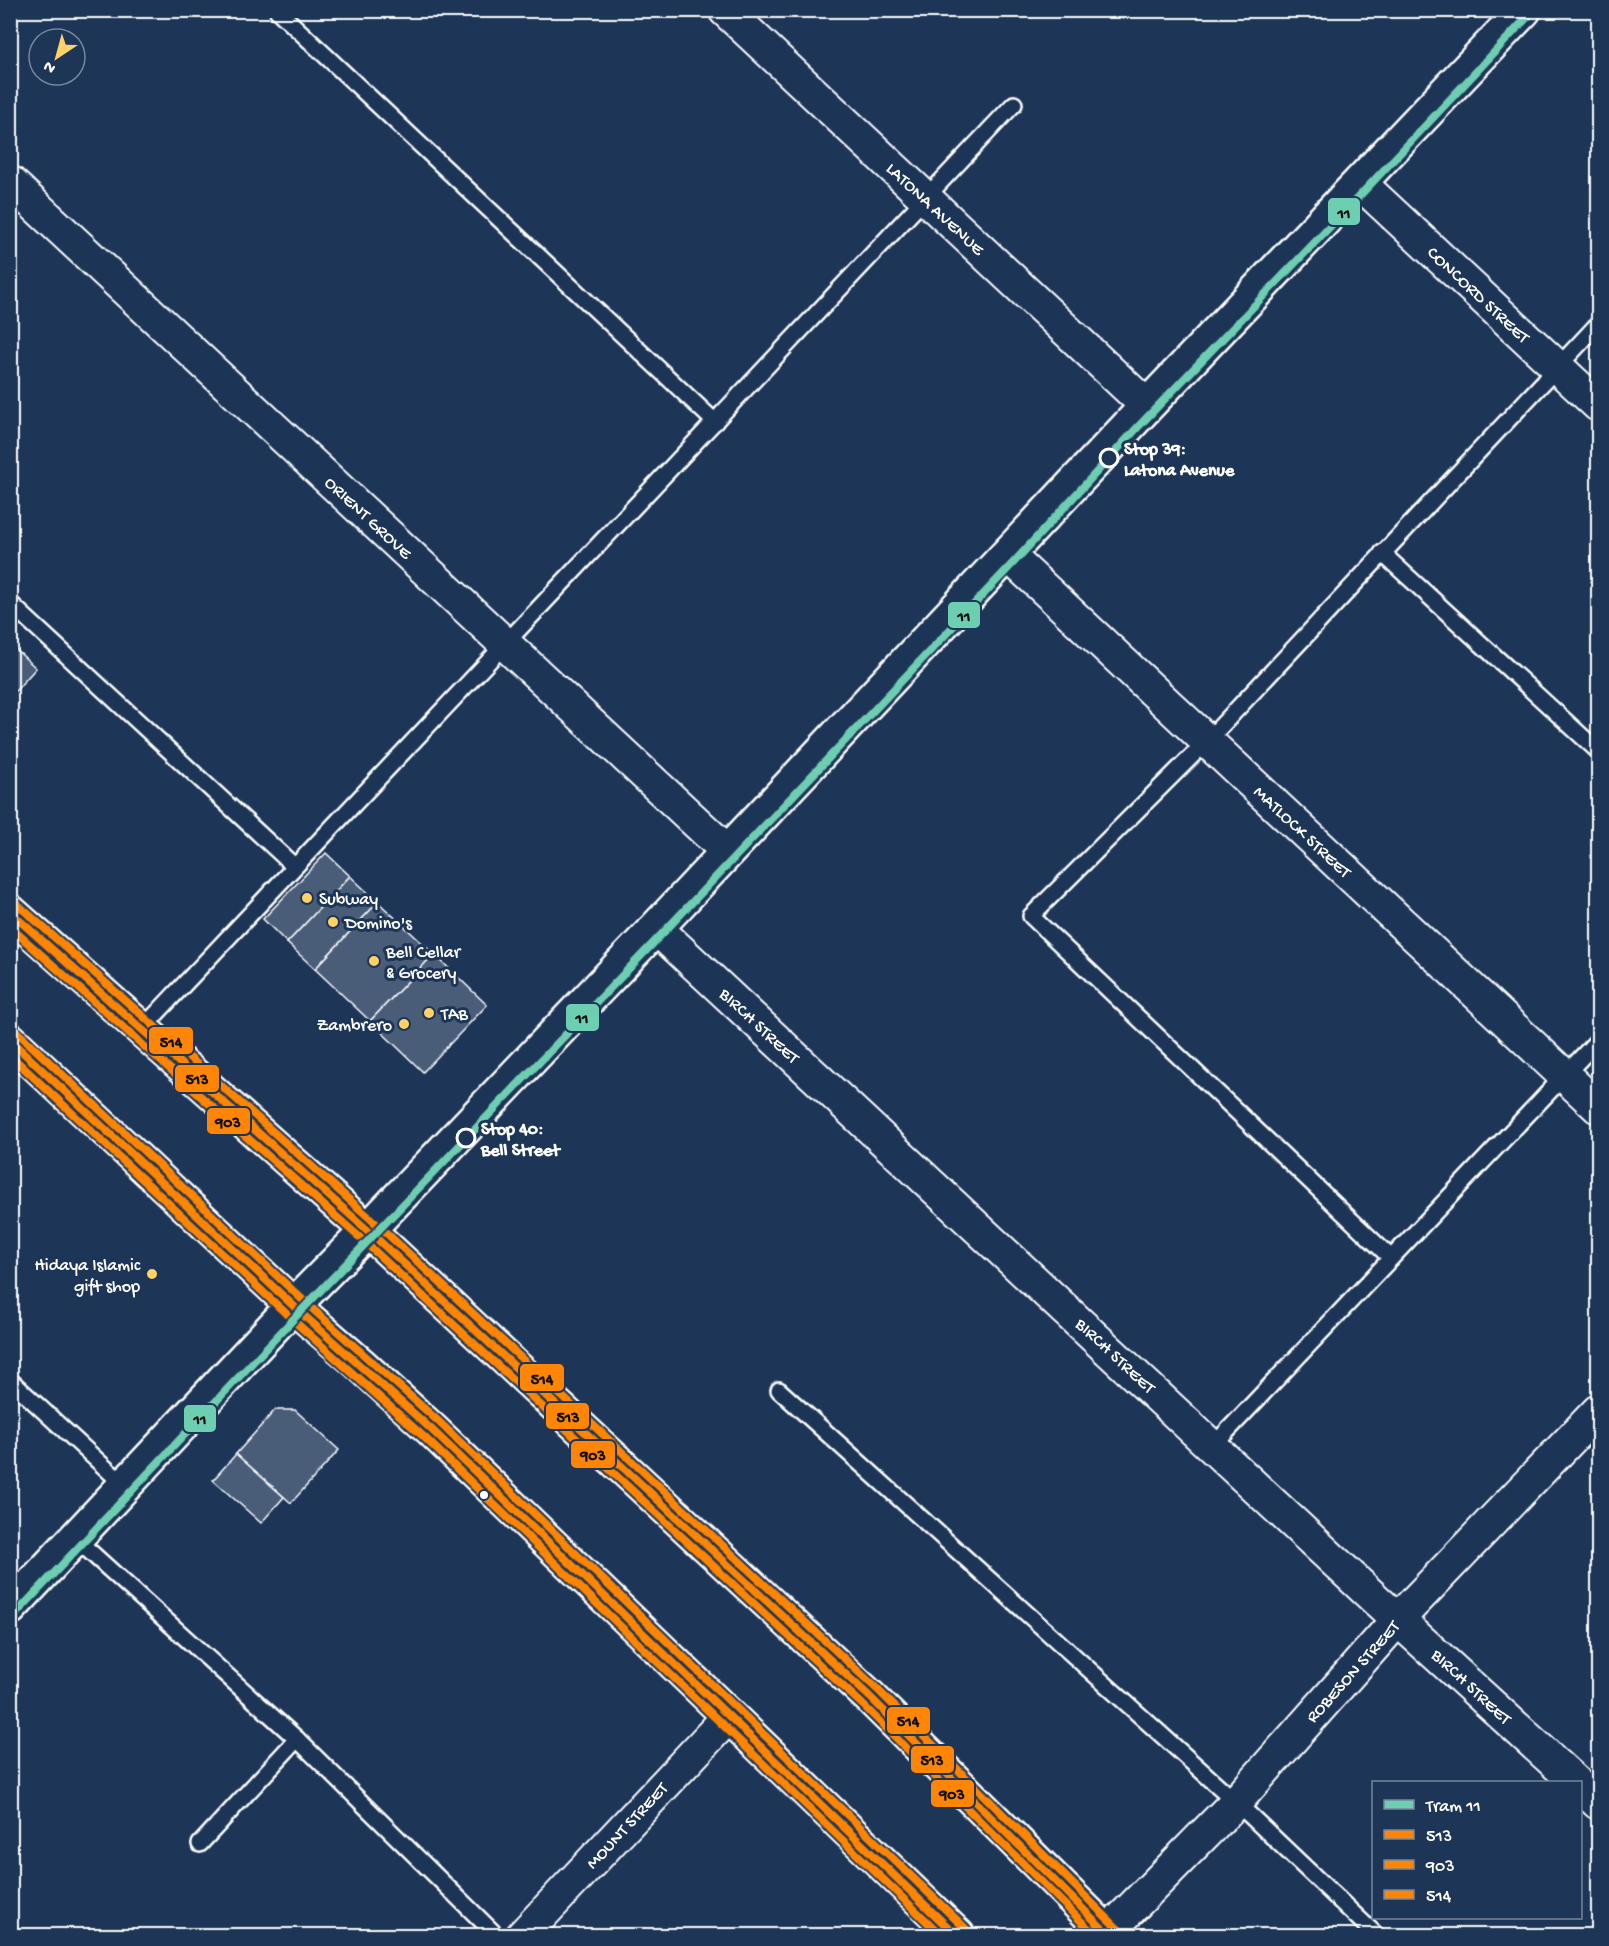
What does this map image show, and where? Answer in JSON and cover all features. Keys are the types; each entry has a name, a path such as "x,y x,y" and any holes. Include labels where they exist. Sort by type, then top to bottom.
{"main road":[{"path":"10,1608 293,1306 656,928 1147,406 1524,10"},
{"path":"10,912 367,1230 870,1697 1109,1934"},
{"path":"10,1040 293,1306 431,1429 958,1935"}],"street":[{"name":"LATONA AVENUE","path":"725,10 1147,406"},
{"name":"ORIENT GROVE","path":"10,182 728,852"},
{"name":"CONCORD STREET","path":"1360,183 1599,405"},
{"name":"MATLOCK STREET","path":"1008,555 1599,1107"},
{"name":"BIRCH STREET","path":"656,928 1373,1597 1399,1618 1575,1781"},
{"name":"ROBESON STREET","path":"1109,1934 1236,1802 1399,1618 1599,1411"},
{"name":"MOUNT STREET","path":"522,1935 729,1716"},
{"path":"1582,1787 1599,1803"}],"lane":[{"path":"277,10 715,422"},
{"path":"142,1029 1014,104"},
{"path":"1391,1258 1031,916 1207,741 1599,324"},
{"path":"1382,553 1599,751"},
{"path":"10,603 294,866"},
{"path":"1213,1446 1599,1040"},
{"path":"10,1380 125,1486"},
{"path":"779,1390 1236,1802 1377,1935"},
{"path":"75,1539 297,1739 497,1935"},
{"path":"200,1845 297,1739"}],"building":[{"path":"10,644 36,668 10,697"},
{"name":"Subway","path":"326,853 350,876 287,943 263,919"},
{"name":"Domino's","path":"350,876 378,902 315,969 287,943"},
{"name":"Bell Cellar & Grocery","path":"378,902 434,954 370,1021 315,969"},
{"name":"TAB","path":"434,954 487,1005 423,1072 370,1021"},
{"path":"275,1410 295,1410 339,1450 291,1503 236,1454"},
{"path":"236,1454 284,1497 261,1523 213,1480"}],"tram line":[{"name":"11","path":"10,1620 300,1312 662,934 1015,561 1137,428 1534,10"}],"transit line":[{"name":"514","path":"17,904 381,1228 877,1689 1118,1929"},
{"name":"513","path":"10,912 374,1236 870,1697 1110,1936"},
{"name":"903","path":"10,927 367,1244 863,1705 1096,1936"},
{"name":"514","path":"17,1032 307,1304 438,1421 965,1928"},
{"name":"513","path":"10,1040 300,1312 431,1429 957,1936"},
{"name":"903","path":"10,1055 293,1320 424,1437 942,1936"}],"place":[{"name":"Stop 39: Latona Avenue","path":"1109,458"},
{"name":"Subway","path":"307,898"},
{"name":"Domino's","path":"333,922"},
{"name":"Bell Cellar & Grocery","path":"374,961"},
{"name":"TAB","path":"429,1013"},
{"name":"Zambrero","path":"404,1024"},
{"name":"Stop 40: Bell Street","path":"466,1138"},
{"name":"Hidaya Islamic gift shop","path":"152,1274"}]}
